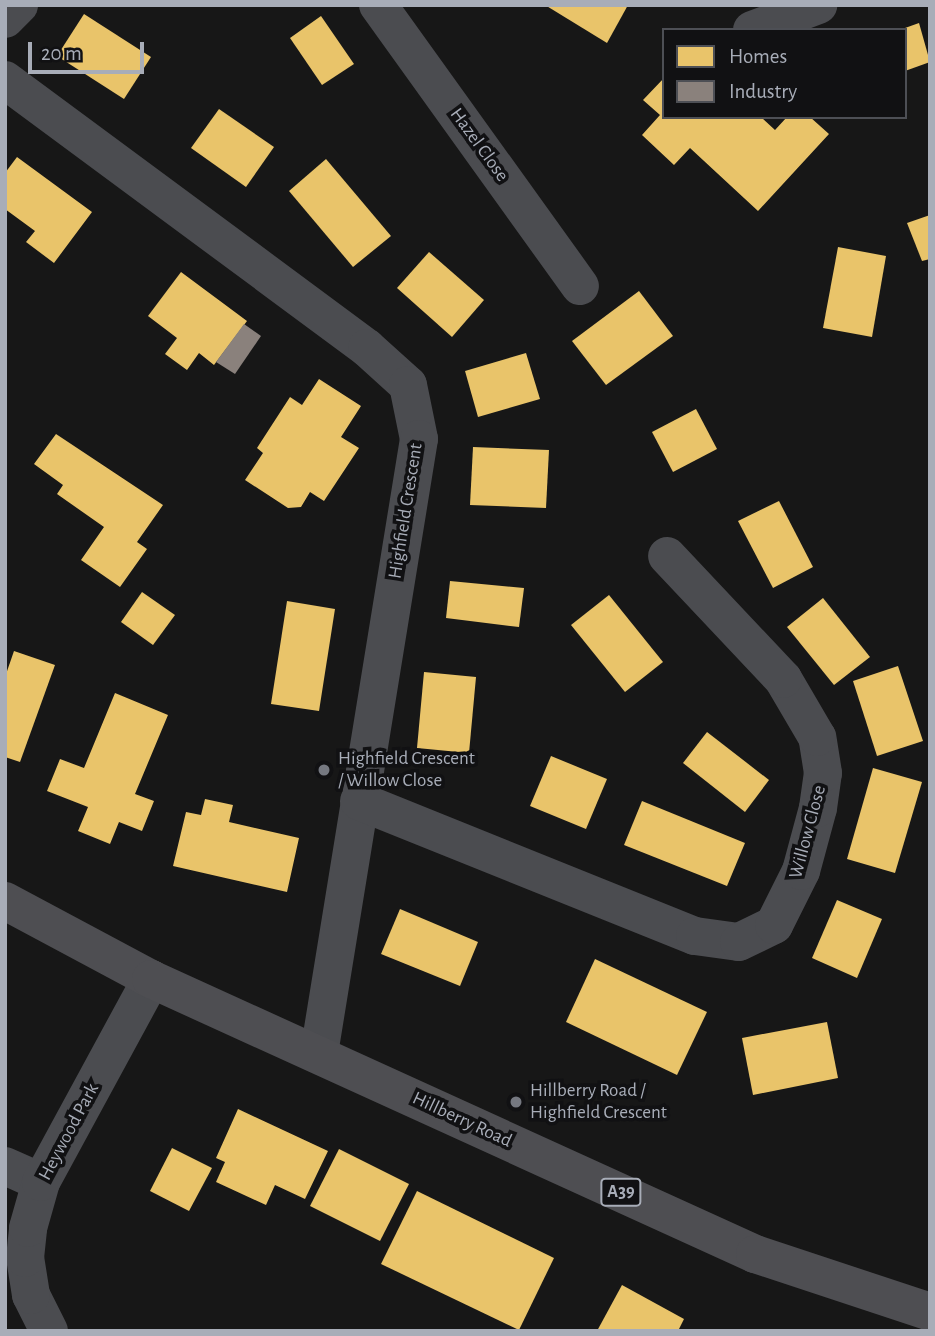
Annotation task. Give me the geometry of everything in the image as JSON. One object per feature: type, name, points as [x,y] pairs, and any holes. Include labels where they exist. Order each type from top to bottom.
[{"type":"highway","name":"Hillberry Road","points":[[5,901],[152,979],[788,1269],[930,1312]]},
{"type":"street","points":[[5,19],[19,5]]},
{"type":"street","name":"Hazel Close","points":[[378,5],[580,286]]},
{"type":"street","points":[[757,28],[818,5]]},
{"type":"street","name":"Highfield Crescent","points":[[5,80],[367,348],[408,385],[419,439],[319,1054]]},
{"type":"street","name":"Willow Close","points":[[359,801],[695,936],[739,942],[774,925],[801,871],[818,808],[824,773],[817,737],[783,680],[667,556]]},
{"type":"street","name":"Heywood Park","points":[[49,1331],[18,1299],[41,1182],[152,979]]},
{"type":"street","points":[[5,1166],[41,1182]]},
{"type":"building: Homes","points":[[545,5],[628,5],[607,43]]},
{"type":"building: Homes","points":[[84,14],[151,57],[124,99],[57,56]]},
{"type":"building: Homes","points":[[321,16],[354,64],[322,85],[290,38]]},
{"type":"building: Homes","points":[[919,23],[930,62],[907,70],[907,28]]},
{"type":"building: Homes","points":[[662,80],[662,119],[763,119],[775,130],[785,119],[812,119],[829,134],[758,211],[690,148],[674,165],[642,135],[660,115],[643,100]]},
{"type":"building: Homes","points":[[219,109],[274,147],[246,187],[191,148]]},
{"type":"building: Homes","points":[[17,157],[92,212],[54,263],[26,242],[35,231],[5,209],[5,173]]},
{"type":"building: Homes","points":[[326,159],[391,236],[353,267],[289,191]]},
{"type":"building: Homes","points":[[930,215],[930,259],[922,261],[907,223]]},
{"type":"building: Homes","points":[[838,247],[886,256],[872,337],[823,328]]},
{"type":"building: Homes","points":[[429,252],[484,300],[452,337],[397,288]]},
{"type":"building: Homes","points":[[181,272],[247,321],[214,365],[199,353],[187,370],[165,354],[177,338],[148,316]]},
{"type":"building: Homes","points":[[639,291],[673,336],[606,385],[572,341]]},
{"type":"building: Homes","points":[[526,353],[540,399],[478,417],[465,371]]},
{"type":"building: Homes","points":[[319,379],[361,406],[341,437],[359,448],[324,501],[310,492],[301,507],[288,508],[245,480],[263,453],[257,448],[290,397],[302,405]]},
{"type":"building: Homes","points":[[696,409],[717,449],[673,472],[652,432]]},
{"type":"building: Homes","points":[[56,434],[163,505],[137,542],[147,549],[120,587],[81,560],[104,527],[57,494],[63,485],[34,464]]},
{"type":"building: Homes","points":[[473,447],[549,450],[546,508],[470,505]]},
{"type":"building: Homes","points":[[779,501],[813,567],[773,588],[738,521]]},
{"type":"building: Homes","points":[[450,581],[524,588],[519,627],[446,618]]},
{"type":"building: Homes","points":[[142,592],[175,615],[153,645],[121,622]]},
{"type":"building: Homes","points":[[609,595],[663,662],[625,692],[571,625]]},
{"type":"building: Homes","points":[[823,598],[870,657],[834,685],[787,627]]},
{"type":"building: Homes","points":[[287,601],[335,609],[319,711],[271,704]]},
{"type":"building: Homes","points":[[14,651],[55,665],[20,762],[5,757],[5,677]]},
{"type":"building: Homes","points":[[898,666],[923,741],[877,756],[853,681]]},
{"type":"building: Homes","points":[[424,672],[476,677],[469,753],[417,748]]},
{"type":"building: Homes","points":[[115,693],[168,715],[135,794],[154,801],[142,831],[119,822],[110,844],[78,831],[88,807],[47,791],[60,759],[84,768]]},
{"type":"building: Homes","points":[[707,732],[769,780],[745,812],[683,763]]},
{"type":"building: Homes","points":[[551,756],[607,779],[586,829],[530,806]]},
{"type":"building: Homes","points":[[873,768],[922,782],[895,873],[847,859]]},
{"type":"building: Homes","points":[[205,799],[233,805],[229,822],[299,838],[287,892],[173,866],[186,812],[201,815]]},
{"type":"building: Homes","points":[[642,801],[745,843],[727,886],[624,845]]},
{"type":"building: Homes","points":[[837,900],[882,919],[857,978],[812,958]]},
{"type":"building: Homes","points":[[400,909],[478,942],[460,986],[381,954]]},
{"type":"building: Homes","points":[[595,959],[707,1012],[677,1075],[566,1022]]},
{"type":"building: Homes","points":[[827,1022],[838,1078],[753,1095],[742,1038]]},
{"type":"building: Homes","points":[[238,1109],[328,1151],[305,1199],[275,1185],[266,1205],[216,1182],[225,1162],[216,1158]]},
{"type":"building: Homes","points":[[172,1148],[212,1168],[189,1211],[150,1191]]},
{"type":"building: Homes","points":[[339,1149],[409,1184],[380,1241],[310,1206]]},
{"type":"building: Homes","points":[[417,1191],[554,1258],[519,1330],[381,1264]]},
{"type":"building: Homes","points":[[622,1285],[684,1319],[678,1331],[597,1331]]},
{"type":"building: Industry","points":[[244,324],[261,336],[235,374],[216,362]]},
{"type":"place","name":"Highfield Crescent / Willow Close","points":[[324,770]]},
{"type":"place","name":"Hillberry Road / Highfield Crescent","points":[[516,1102]]}]
